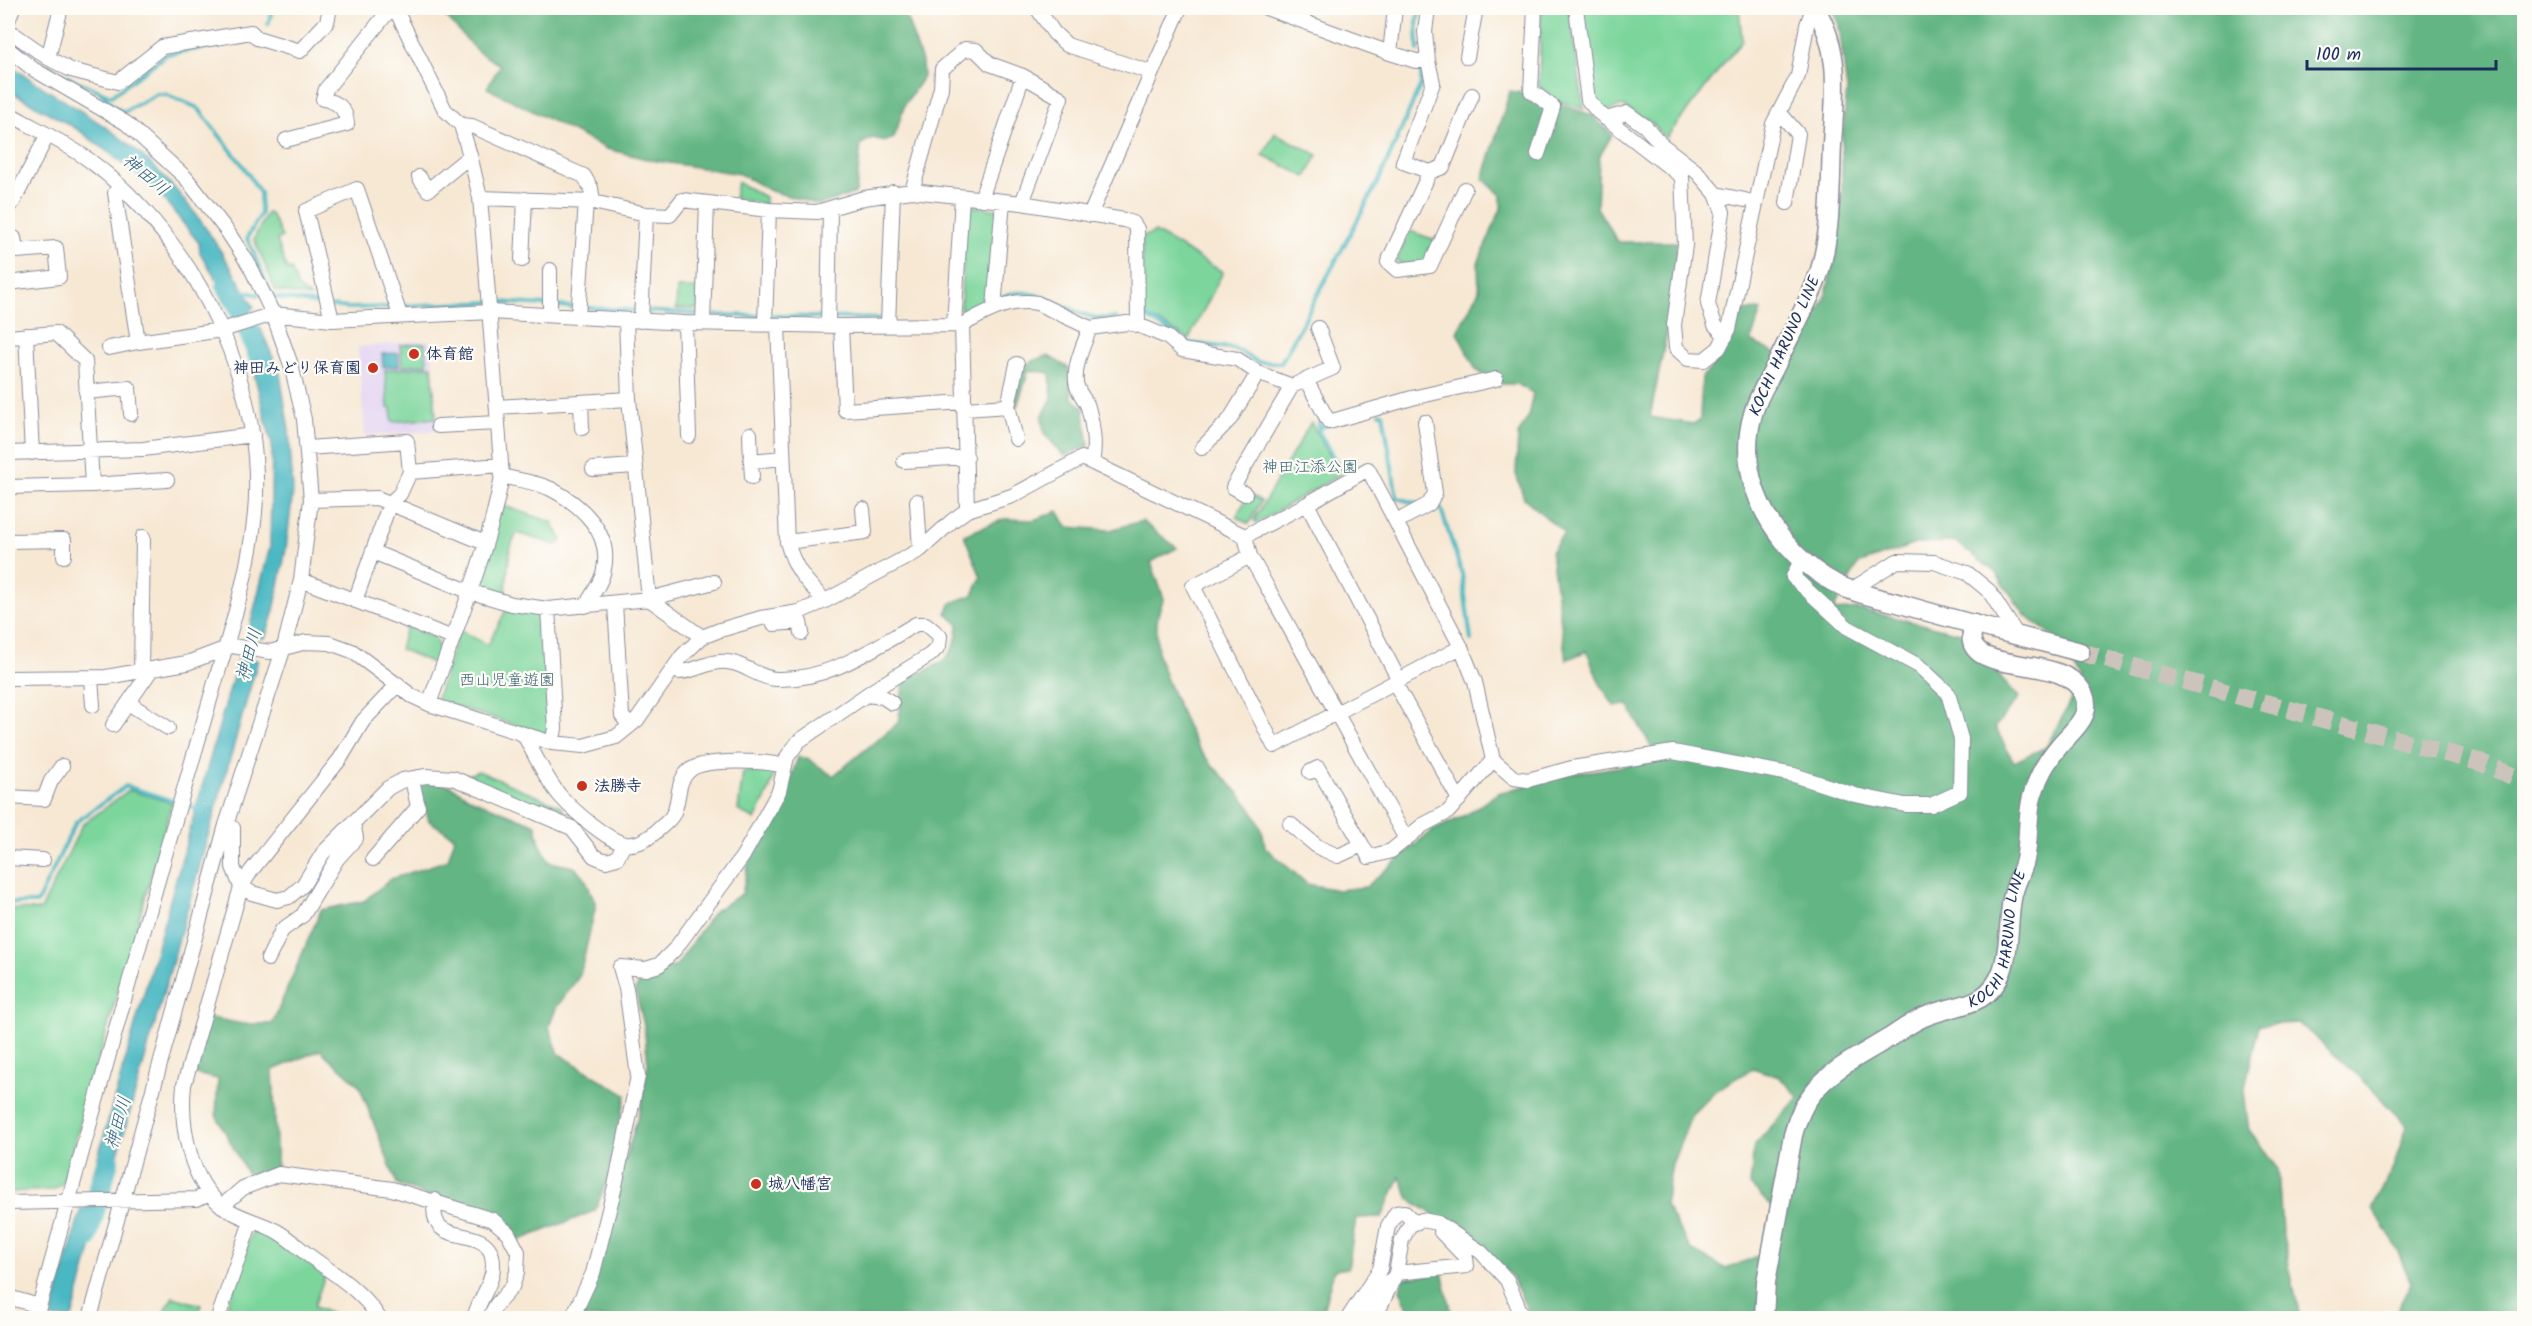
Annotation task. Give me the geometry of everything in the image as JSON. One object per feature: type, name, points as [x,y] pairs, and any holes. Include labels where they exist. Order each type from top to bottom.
[{"type":"main road","name":"KOCHI HARUNO LINE","points":[[1814,8],[1827,26],[1834,52],[1834,105],[1828,221],[1817,278],[1760,394],[1749,433],[1749,453],[1755,492],[1780,539],[1821,575],[1851,590],[2080,652]]},
{"type":"main road","name":"KOCHI HARUNO LINE","points":[[1764,1318],[1766,1282],[1793,1135],[1799,1114],[1813,1092],[1839,1070],[1922,1017],[1969,1004],[1984,997],[1995,985],[2003,968],[2012,896],[2025,860],[2032,795],[2041,771],[2060,744],[2077,729],[2084,712],[2085,696],[2074,681],[2060,672],[1984,657],[1973,647],[1971,632],[1974,624]]},
{"type":"street","points":[[8,21],[13,8]]},
{"type":"street","points":[[48,58],[61,8]]},
{"type":"street","points":[[8,30],[48,58],[71,70],[118,82],[162,47],[251,32],[257,38],[300,51],[327,22],[330,8]]},
{"type":"street","points":[[286,140],[347,124],[346,113],[335,101],[323,99],[326,89],[387,13],[395,8],[445,110],[460,125],[470,156],[480,198],[501,470],[498,500],[485,543],[429,704]]},
{"type":"street","points":[[1037,8],[1054,33],[1067,45],[1150,72]]},
{"type":"street","points":[[1089,215],[1180,8]]},
{"type":"street","points":[[1272,8],[1416,61],[1428,61]]},
{"type":"street","points":[[1390,52],[1395,8]]},
{"type":"street","points":[[1428,8],[1425,32],[1433,83],[1403,162],[1430,172],[1443,167],[1472,94]]},
{"type":"street","points":[[1467,57],[1476,8]]},
{"type":"street","points":[[1535,8],[1531,91],[1552,107],[1538,154]]},
{"type":"street","points":[[1576,8],[1588,100],[1606,119],[1682,177],[1685,245],[1674,325],[1676,348],[1688,359],[1704,360],[1719,348],[1726,336],[1773,124],[1798,76],[1807,24],[1814,8]]},
{"type":"street","points":[[8,49],[33,69],[126,123],[186,178],[238,249],[271,314],[291,364],[304,418],[311,500],[301,580],[277,649],[226,825],[119,1201],[90,1318]]},
{"type":"street","points":[[912,192],[941,88],[942,69],[965,49],[976,50],[990,64],[1023,76],[1061,98],[1022,203]]},
{"type":"street","points":[[981,199],[1023,76]]},
{"type":"street","points":[[1606,119],[1627,112],[1645,126],[1661,144],[1697,172],[1716,194],[1723,212],[1708,304],[1715,325],[1726,336]]},
{"type":"street","points":[[1779,112],[1798,134],[1787,202]]},
{"type":"street","points":[[8,113],[88,160],[152,218],[180,256],[225,329],[245,395],[253,435],[254,525],[245,578],[229,647],[37,1312],[8,1297]]},
{"type":"street","points":[[460,125],[472,126],[584,176],[591,188],[578,317]]},
{"type":"street","points":[[8,206],[13,202],[47,136]]},
{"type":"street","points":[[419,177],[431,195],[470,156]]},
{"type":"street","points":[[1430,172],[1388,262],[1397,270],[1430,267],[1465,189]]},
{"type":"street","points":[[118,187],[115,193],[138,342]]},
{"type":"street","points":[[330,309],[306,211],[357,189],[398,308]]},
{"type":"street","points":[[480,198],[589,202],[646,214],[670,215],[682,200],[769,210],[817,212],[864,198],[893,192],[912,192],[1022,203],[1124,220],[1133,223],[1137,229],[1138,325]]},
{"type":"street","points":[[888,325],[893,192]]},
{"type":"street","points":[[1716,194],[1745,200]]},
{"type":"street","points":[[962,197],[957,321],[967,457],[967,510]]},
{"type":"street","points":[[522,260],[525,199]]},
{"type":"street","points":[[995,301],[1003,201]]},
{"type":"street","points":[[703,323],[707,203]]},
{"type":"street","points":[[769,210],[772,324],[787,542],[793,562],[801,576],[825,601]]},
{"type":"street","points":[[830,210],[835,326],[845,411],[964,405],[1008,406]]},
{"type":"street","points":[[646,214],[628,399],[649,599],[702,638]]},
{"type":"street","points":[[8,283],[59,277],[56,248],[16,252],[14,238]]},
{"type":"street","points":[[550,270],[550,315]]},
{"type":"street","points":[[109,348],[225,329],[271,314],[330,309],[489,306],[550,315],[634,321],[835,326],[957,321],[995,301],[1037,303],[1090,328],[1127,323],[1138,325],[1167,337],[1182,350],[1237,358],[1258,373],[1292,386]]},
{"type":"street","points":[[685,323],[689,436]]},
{"type":"street","points":[[1090,328],[1076,377],[1078,392],[1087,405],[1095,450],[1092,462]]},
{"type":"street","points":[[1245,494],[1233,487],[1292,386],[1333,368],[1318,328]]},
{"type":"street","points":[[8,337],[56,333],[85,361],[92,485]]},
{"type":"street","points":[[26,335],[32,453]]},
{"type":"street","points":[[1017,364],[1008,406],[1017,439]]},
{"type":"street","points":[[1202,448],[1230,419],[1258,373]]},
{"type":"street","points":[[1306,380],[1329,422],[1412,398],[1496,379]]},
{"type":"street","points":[[86,392],[129,388],[131,414]]},
{"type":"street","points":[[497,407],[628,399]]},
{"type":"street","points":[[581,402],[582,428]]},
{"type":"street","points":[[1396,522],[1429,504],[1435,493],[1425,422]]},
{"type":"street","points":[[438,426],[498,423]]},
{"type":"street","points":[[750,434],[752,477]]},
{"type":"street","points":[[8,453],[143,449],[253,435]]},
{"type":"street","points":[[307,448],[407,441],[410,472],[400,494],[390,503],[355,602]]},
{"type":"street","points":[[904,461],[967,457]]},
{"type":"street","points":[[751,461],[783,458]]},
{"type":"street","points":[[8,678],[91,678],[187,663],[229,647],[277,649],[306,642],[330,643],[352,651],[412,696],[429,704],[524,735],[552,742],[584,746],[616,737],[637,720],[682,656],[702,638],[720,630],[768,617],[799,612],[825,601],[920,550],[967,510],[1012,496],[1082,458],[1245,536]]},
{"type":"street","points":[[593,469],[634,466]]},
{"type":"street","points":[[1245,536],[1368,469],[1461,647],[1475,682],[1493,760],[1514,778],[1528,780],[1572,768],[1672,752],[1794,775],[1855,795],[1905,805],[1931,805],[1960,792],[1961,739],[1948,693],[1919,666],[1847,627],[1792,577],[1802,558]]},
{"type":"street","points":[[410,472],[501,470],[550,489],[586,512],[597,526],[605,566],[585,606]]},
{"type":"street","points":[[8,487],[167,480]]},
{"type":"street","points":[[311,500],[377,498],[485,543]]},
{"type":"street","points":[[917,501],[920,550]]},
{"type":"street","points":[[1307,504],[1459,800]]},
{"type":"street","points":[[787,542],[865,532],[863,509]]},
{"type":"street","points":[[1245,536],[1250,556],[1406,839]]},
{"type":"street","points":[[113,725],[146,671],[143,537]]},
{"type":"street","points":[[8,542],[64,540],[64,556]]},
{"type":"street","points":[[373,552],[468,591],[512,604],[548,609],[649,599],[714,582]]},
{"type":"street","points":[[1250,556],[1193,586],[1274,746],[1461,647]]},
{"type":"street","points":[[1851,590],[1897,561],[1934,562],[1966,573],[1989,591],[2017,635]]},
{"type":"street","points":[[301,580],[453,638]]},
{"type":"street","points":[[615,604],[622,716],[630,726]]},
{"type":"street","points":[[548,609],[555,729],[552,742]]},
{"type":"street","points":[[768,617],[771,625],[800,622],[802,633]]},
{"type":"street","points":[[568,1318],[573,1316],[593,1273],[615,1186],[638,1076],[626,988],[620,968],[633,970],[659,965],[675,949],[743,856],[779,790],[787,757],[799,741],[866,694],[936,651],[940,636],[926,624],[916,624],[828,672],[803,678],[774,679],[734,663],[720,661],[687,672],[679,672],[674,668]]},
{"type":"street","points":[[91,678],[93,705]]},
{"type":"street","points":[[379,1318],[357,1292],[333,1271],[277,1231],[222,1206],[209,1193],[200,1179],[186,1137],[182,1110],[184,1085],[241,886],[340,759],[363,721],[398,684]]},
{"type":"street","points":[[866,694],[884,697],[892,703]]},
{"type":"street","points":[[128,703],[168,728]]},
{"type":"street","points":[[524,735],[561,797],[612,840],[624,844],[637,845],[649,838],[672,816],[680,785],[689,770],[702,764],[714,763],[774,763],[785,766]]},
{"type":"street","points":[[1310,772],[1318,768],[1369,857],[1391,851],[1423,825],[1448,812],[1493,760]]},
{"type":"street","points":[[8,797],[44,799],[51,781],[62,766]]},
{"type":"street","points":[[226,825],[233,828],[233,867],[241,886],[252,893],[277,900],[289,897],[303,885],[323,853],[388,788],[412,778],[453,777],[492,796],[572,828],[594,856],[606,861],[617,858],[624,844]]},
{"type":"street","points":[[373,859],[418,807],[412,778]]},
{"type":"street","points":[[268,959],[282,930],[303,915],[337,859],[356,838],[353,822]]},
{"type":"street","points":[[1290,824],[1318,847],[1338,856],[1362,845]]},
{"type":"street","points":[[8,858],[43,860]]},
{"type":"street","points":[[222,1206],[243,1188],[279,1174],[392,1189],[435,1200],[493,1220],[508,1233],[518,1252],[518,1272],[512,1287],[496,1312],[489,1318]]},
{"type":"street","points":[[8,1203],[197,1199],[209,1193]]},
{"type":"street","points":[[435,1200],[433,1215],[439,1228],[450,1233],[466,1234],[479,1240],[489,1251],[494,1266],[474,1318]]},
{"type":"street","points":[[1348,1318],[1380,1269],[1388,1226],[1395,1213],[1404,1212],[1422,1222],[1467,1258],[1467,1266],[1395,1276],[1382,1285],[1359,1318]]},
{"type":"street","points":[[218,1318],[251,1221]]},
{"type":"street","points":[[1375,1318],[1395,1276],[1402,1240],[1410,1225],[1422,1222],[1438,1223],[1481,1252],[1507,1280],[1523,1318]]},
{"type":"shaded area","points":[[431,340],[438,431],[365,436],[358,347]]},
{"type":"green space","points":[[438,8],[903,8],[922,62],[923,77],[905,104],[894,138],[886,141],[872,138],[861,144],[856,193],[819,205],[771,191],[740,174],[651,160],[607,149],[487,88],[500,65],[478,52]]},
{"type":"green space","points":[[1541,8],[1569,8],[1584,109],[1555,100],[1539,87]]},
{"type":"green space","points":[[1582,8],[1736,8],[1739,9],[1742,40],[1666,138],[1652,123],[1623,106],[1607,111],[1594,97]]},
{"type":"green space","points":[[1831,8],[2524,8],[2524,1318],[2388,1318],[2397,1310],[2411,1283],[2393,1240],[2372,1209],[2392,1171],[2407,1126],[2363,1080],[2299,1023],[2259,1025],[2244,1091],[2249,1131],[2278,1168],[2282,1232],[2300,1318],[1531,1318],[1512,1277],[1485,1248],[1409,1199],[1400,1177],[1382,1217],[1356,1218],[1348,1268],[1334,1270],[1321,1318],[578,1318],[641,1106],[648,1064],[644,1025],[635,990],[640,982],[658,971],[676,966],[714,911],[742,894],[749,861],[777,818],[798,757],[807,758],[833,776],[898,723],[904,681],[934,666],[949,655],[957,637],[958,624],[946,613],[951,603],[973,595],[981,577],[964,535],[1004,519],[1034,520],[1058,511],[1067,527],[1110,530],[1142,521],[1177,548],[1151,562],[1164,599],[1159,611],[1157,632],[1158,653],[1164,671],[1197,746],[1248,805],[1262,832],[1265,847],[1307,884],[1338,890],[1366,887],[1430,832],[1466,815],[1498,793],[1570,774],[1659,761],[1628,705],[1614,706],[1599,682],[1587,651],[1566,660],[1551,552],[1564,533],[1524,498],[1516,474],[1518,435],[1528,417],[1533,393],[1517,384],[1498,384],[1476,370],[1457,332],[1479,291],[1478,263],[1501,209],[1501,195],[1483,179],[1510,91],[1592,115],[1612,135],[1599,157],[1597,208],[1618,242],[1677,242],[1668,327],[1650,417],[1693,424],[1700,420],[1702,377],[1712,367],[1741,311],[1761,310],[1751,341],[1790,361],[1825,298],[1836,253],[1842,195],[1842,139],[1847,90],[1839,25]],"holes":[[[1956,542],[1995,572],[2025,615],[2060,642],[2081,682],[2046,747],[2014,762],[1995,727],[2019,697],[1960,633],[1858,609],[1833,611],[1858,564],[1918,543]],[[1753,1068],[1779,1077],[1799,1097],[1754,1145],[1750,1185],[1782,1217],[1763,1254],[1726,1269],[1691,1250],[1665,1205],[1672,1164],[1692,1114],[1716,1090]]]},
{"type":"green space","points":[[1275,133],[1318,155],[1306,177],[1263,155]]},
{"type":"green space","points":[[737,182],[765,197],[765,204],[734,199]]},
{"type":"green space","points":[[966,205],[998,210],[991,300],[960,318]]},
{"type":"green space","points":[[267,213],[271,214],[282,237],[277,240],[287,270],[291,269],[298,287],[311,297],[276,291],[254,239]]},
{"type":"green space","points":[[1410,231],[1435,240],[1425,263],[1405,265],[1396,261]]},
{"type":"green space","points":[[1155,232],[1223,272],[1189,339],[1143,314],[1142,237]]},
{"type":"green space","points":[[677,288],[701,288],[697,309],[676,309]]},
{"type":"green space","name":"体育館","points":[[425,343],[427,364],[402,366],[400,345]]},
{"type":"green space","points":[[1048,356],[1069,368],[1072,398],[1083,407],[1089,446],[1064,456],[1044,433],[1042,417],[1052,398],[1050,373],[1029,370],[1016,409],[1016,390],[1021,374],[1031,363]]},
{"type":"green space","points":[[432,366],[436,418],[392,422],[391,408],[388,408],[385,370]]},
{"type":"green space","name":"神田江添公園","points":[[1311,422],[1339,475],[1257,523],[1254,520]]},
{"type":"green space","points":[[1249,494],[1261,501],[1249,524],[1236,517]]},
{"type":"green space","points":[[501,505],[552,522],[562,541],[556,545],[517,533],[510,548],[505,596],[475,587]]},
{"type":"green space","name":"西山児童遊園","points":[[507,608],[544,614],[549,735],[436,701],[459,630],[488,645]]},
{"type":"green space","points":[[406,627],[434,637],[440,650],[435,664],[400,649]]},
{"type":"green space","points":[[767,769],[774,774],[769,791],[755,820],[738,810],[743,772]]},
{"type":"green space","points":[[478,771],[561,806],[568,816],[563,818],[461,778]]},
{"type":"green space","points":[[417,781],[449,785],[474,800],[536,825],[540,844],[550,862],[574,867],[584,876],[596,904],[580,975],[556,1008],[549,1027],[559,1054],[626,1095],[607,1181],[595,1211],[520,1240],[512,1230],[397,1184],[359,1085],[320,1050],[273,1070],[277,1168],[250,1179],[216,1115],[218,1079],[191,1073],[207,1017],[243,1024],[272,1024],[321,910],[364,901],[391,879],[448,860],[455,837],[429,821]]},
{"type":"green space","points":[[129,790],[172,803],[63,1183],[53,1190],[8,1192],[8,909],[41,910],[82,825]]},
{"type":"green space","points":[[254,1226],[283,1240],[325,1275],[314,1307],[347,1318],[223,1318]]},
{"type":"green space","points":[[1442,1272],[1453,1318],[1412,1318],[1400,1289],[1403,1279]]},
{"type":"green space","points":[[173,1297],[201,1305],[196,1318],[160,1318]]},
{"type":"water","points":[[8,63],[118,136],[160,173],[179,193],[211,236],[254,307],[234,314],[221,286],[200,253],[199,243],[158,192],[77,129],[8,90]]},
{"type":"water","points":[[260,327],[280,374],[289,430],[293,491],[286,549],[274,611],[265,638],[247,638],[270,546],[272,445],[244,333]]},
{"type":"water","points":[[398,353],[399,366],[383,367],[382,354]]},
{"type":"water","points":[[238,659],[258,660],[108,1189],[89,1189]]},
{"type":"water","points":[[81,1209],[102,1209],[72,1318],[51,1318]]},
{"type":"waterway","points":[[268,24],[273,8]]},
{"type":"waterway","points":[[1418,51],[1417,23],[1420,8]]},
{"type":"waterway","points":[[48,65],[59,73],[111,96],[167,54],[246,41]]},
{"type":"waterway","points":[[1142,318],[1148,318],[1188,343],[1230,348],[1240,351],[1257,362],[1281,363],[1380,178],[1421,84],[1421,74]]},
{"type":"waterway","points":[[100,92],[114,107],[124,112],[157,94],[165,94],[198,108],[244,167],[260,193],[261,214],[247,238],[272,296]]},
{"type":"waterway","name":"神田川","points":[[227,285],[239,306],[260,359]]},
{"type":"waterway","points":[[241,291],[260,295]]},
{"type":"waterway","points":[[998,299],[1011,294],[1036,295],[1085,315],[1116,318]]},
{"type":"waterway","points":[[267,296],[325,305]]},
{"type":"waterway","points":[[401,306],[497,302],[546,305]]},
{"type":"waterway","points":[[332,306],[394,307]]},
{"type":"waterway","points":[[554,306],[699,314]]},
{"type":"waterway","points":[[707,315],[762,316]]},
{"type":"waterway","points":[[770,316],[885,319]]},
{"type":"waterway","points":[[1380,413],[1383,413],[1397,498],[1419,504]]},
{"type":"waterway","points":[[1320,418],[1318,430],[1341,471]]},
{"type":"waterway","points":[[1319,428],[1329,425]]},
{"type":"waterway","points":[[1432,507],[1441,509],[1462,574],[1471,640]]},
{"type":"waterway","points":[[8,903],[37,903],[76,822],[126,786],[176,802]]},
{"type":"waterway","points":[[183,804],[199,809]]},
{"type":"waterway","name":"神田川","points":[[86,1239],[108,1161]]},
{"type":"tunnel","points":[[2080,652],[2479,762],[2524,781]]},
{"type":"place","name":"体育館","points":[[414,354]]},
{"type":"place","name":"神田みどり保育園","points":[[373,368]]},
{"type":"place","name":"法勝寺","points":[[582,786]]},
{"type":"place","name":"城八幡宮","points":[[756,1184]]}]
